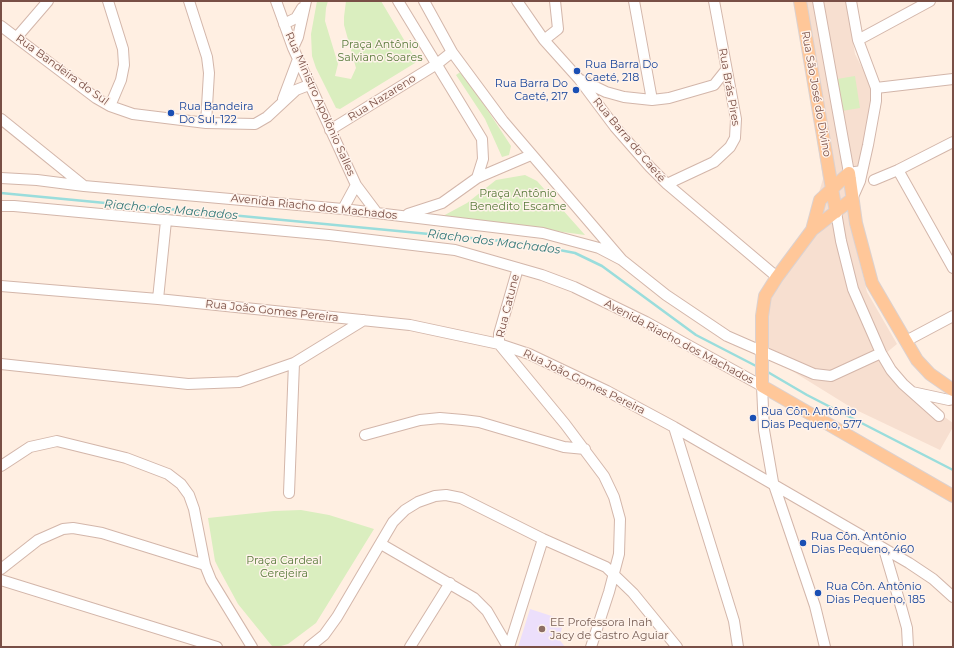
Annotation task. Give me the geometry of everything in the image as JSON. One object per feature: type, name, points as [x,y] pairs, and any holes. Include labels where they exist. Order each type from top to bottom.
[{"type":"main road","name":"Rua São José do Divino","points":[[800,1],[836,212]]},
{"type":"main road","name":"Rua São José do Divino","points":[[849,173],[861,248],[872,283],[917,360],[930,374],[953,390]]},
{"type":"main road","points":[[812,230],[818,203],[832,187],[849,173]]},
{"type":"main road","points":[[762,386],[761,353],[763,302],[777,277],[812,230],[852,198]]},
{"type":"main road","name":"Avenida Riacho dos Machados","points":[[762,386],[953,496]]},
{"type":"street","points":[[17,37],[48,1]]},
{"type":"street","points":[[108,1],[123,49],[124,65],[122,80],[110,106]]},
{"type":"street","points":[[189,1],[207,57],[209,73],[206,123]]},
{"type":"street","name":"Rua Ministro Apolônio Salles","points":[[276,1],[293,48],[309,85],[356,185],[377,213]]},
{"type":"street","points":[[284,24],[296,18],[306,1]]},
{"type":"street","points":[[293,48],[298,37],[306,1]]},
{"type":"street","points":[[398,1],[482,138],[483,159],[477,178]]},
{"type":"street","points":[[424,1],[452,52],[502,121],[622,260],[666,294],[727,336],[761,353],[814,374],[831,376],[881,353]]},
{"type":"street","name":"Rua Barra do Caeté","points":[[517,1],[544,40],[579,79],[620,133],[667,184],[777,277]]},
{"type":"street","points":[[544,40],[558,30],[556,1]]},
{"type":"street","points":[[634,1],[652,100]]},
{"type":"street","name":"Rua Brás Pires","points":[[667,184],[714,162],[730,147],[735,138],[737,127],[714,1]]},
{"type":"street","name":"Rua São José do Divino","points":[[818,1],[849,173]]},
{"type":"street","points":[[851,1],[858,40],[876,88],[874,108],[860,181],[852,198]]},
{"type":"street","points":[[858,40],[930,1]]},
{"type":"street","name":"Rua Bandeira do Sul","points":[[1,26],[96,98],[110,106],[133,114],[206,123],[255,124],[267,117],[296,90],[309,85]]},
{"type":"street","name":"Rua Nazareno","points":[[330,130],[437,64],[452,52]]},
{"type":"street","name":"Rua Bandeira do Sul","points":[[283,101],[298,59]]},
{"type":"street","points":[[579,79],[606,92],[624,97],[652,100],[669,98],[714,85],[726,70]]},
{"type":"street","points":[[876,88],[953,79]]},
{"type":"street","points":[[714,85],[724,91],[732,103]]},
{"type":"street","points":[[594,100],[606,92]]},
{"type":"street","points":[[1,119],[84,186]]},
{"type":"street","points":[[874,180],[898,170],[953,142]]},
{"type":"street","points":[[401,216],[442,203],[477,178],[531,155]]},
{"type":"street","points":[[898,170],[953,268]]},
{"type":"street","points":[[849,173],[862,171]]},
{"type":"street","name":"Avenida Riacho dos Machados","points":[[1,178],[37,180],[84,186],[343,209],[543,233],[599,248],[622,260]]},
{"type":"street","name":"Rua Ministro Apolônio Salles","points":[[343,209],[356,185]]},
{"type":"street","name":"Avenida Riacho dos Machados","points":[[1,206],[329,235],[456,250],[518,268],[574,287],[646,322],[762,386]]},
{"type":"street","points":[[836,212],[844,255],[853,289],[881,353],[891,370],[938,416]]},
{"type":"street","points":[[158,299],[166,221]]},
{"type":"street","name":"Rua Catune","points":[[499,344],[498,340],[501,323],[518,268]]},
{"type":"street","name":"Rua João Gomes Pereira","points":[[1,286],[158,299],[410,325],[499,344],[536,358],[607,391],[773,482],[909,563],[933,579],[953,597]]},
{"type":"street","points":[[906,342],[953,316]]},
{"type":"street","points":[[1,364],[188,384],[240,382],[294,363],[364,320]]},
{"type":"street","points":[[499,344],[585,449],[604,476],[614,497],[620,519],[618,554],[614,574],[591,647]]},
{"type":"street","points":[[289,493],[294,363]]},
{"type":"street","points":[[762,386],[764,430],[773,482],[815,606],[825,647]]},
{"type":"street","points":[[912,392],[949,400],[953,399]]},
{"type":"street","points":[[365,435],[420,420],[440,418],[479,422],[564,447],[585,449]]},
{"type":"street","points":[[674,427],[734,621],[738,647]]},
{"type":"street","points":[[1,466],[30,447],[57,441],[126,458],[168,474],[182,484],[189,495],[194,509],[205,565],[225,605],[252,647]]},
{"type":"street","points":[[310,647],[324,635],[337,617],[393,522],[405,510],[418,502],[435,496],[446,495],[461,498],[544,539],[596,562],[614,574],[649,610],[676,646]]},
{"type":"street","points":[[1,569],[38,540],[63,529],[73,528],[102,533],[205,565]]},
{"type":"street","points":[[509,647],[544,539]]},
{"type":"street","points":[[380,544],[450,582],[474,598],[487,611],[509,647]]},
{"type":"street","points":[[884,549],[904,616],[908,647]]},
{"type":"street","points":[[1,580],[217,647]]},
{"type":"street","points":[[410,647],[450,582]]},
{"type":"shaded area","points":[[796,1],[846,1],[855,54],[870,83],[875,125],[851,227],[867,292],[897,344],[880,358],[902,387],[953,423],[953,427],[940,450],[852,408],[768,356],[762,305],[804,242],[823,179]]},
{"type":"shaded area","name":"EE Professora Inah Jacy de Castro Aguiar","points":[[530,609],[564,620],[559,639],[565,647],[518,647]]},
{"type":"green space","name":"Praça Antônio Salviano Soares","points":[[317,1],[328,1],[325,21],[338,64],[335,76],[351,79],[356,68],[344,25],[346,1],[381,1],[416,60],[415,63],[340,109],[336,108],[316,68],[312,56],[311,34]]},
{"type":"green space","points":[[462,71],[511,146],[509,155],[502,157],[485,119],[456,75]]},
{"type":"green space","points":[[855,76],[860,108],[842,111],[837,79]]},
{"type":"green space","name":"Praça Antônio Benedito Escame","points":[[525,175],[537,181],[585,235],[443,216],[467,203],[496,180]]},
{"type":"green space","name":"Praça Cardeal Cerejeira","points":[[301,510],[329,515],[374,529],[316,623],[288,644],[272,646],[238,604],[215,561],[208,518],[274,511]]},
{"type":"waterway","name":"Riacho dos Machados","points":[[1,193],[523,243],[575,253],[602,266],[696,335],[758,367]]},
{"type":"waterway","name":"Riacho dos Machados","points":[[766,371],[807,395],[953,470]]},
{"type":"place","name":"Rua Barra Do Caeté, 218","points":[[577,71]]},
{"type":"place","name":"Rua Barra Do Caeté, 217","points":[[576,90]]},
{"type":"place","name":"Rua Bandeira Do Sul, 122","points":[[171,113]]},
{"type":"place","name":"Rua Côn. Antônio Dias Pequeno, 577","points":[[753,418]]},
{"type":"place","name":"Rua Côn. Antônio Dias Pequeno, 460","points":[[803,543]]},
{"type":"place","name":"Rua Côn. Antônio Dias Pequeno, 185","points":[[818,593]]},
{"type":"place","name":"EE Professora Inah Jacy de Castro Aguiar","points":[[542,629]]}]
